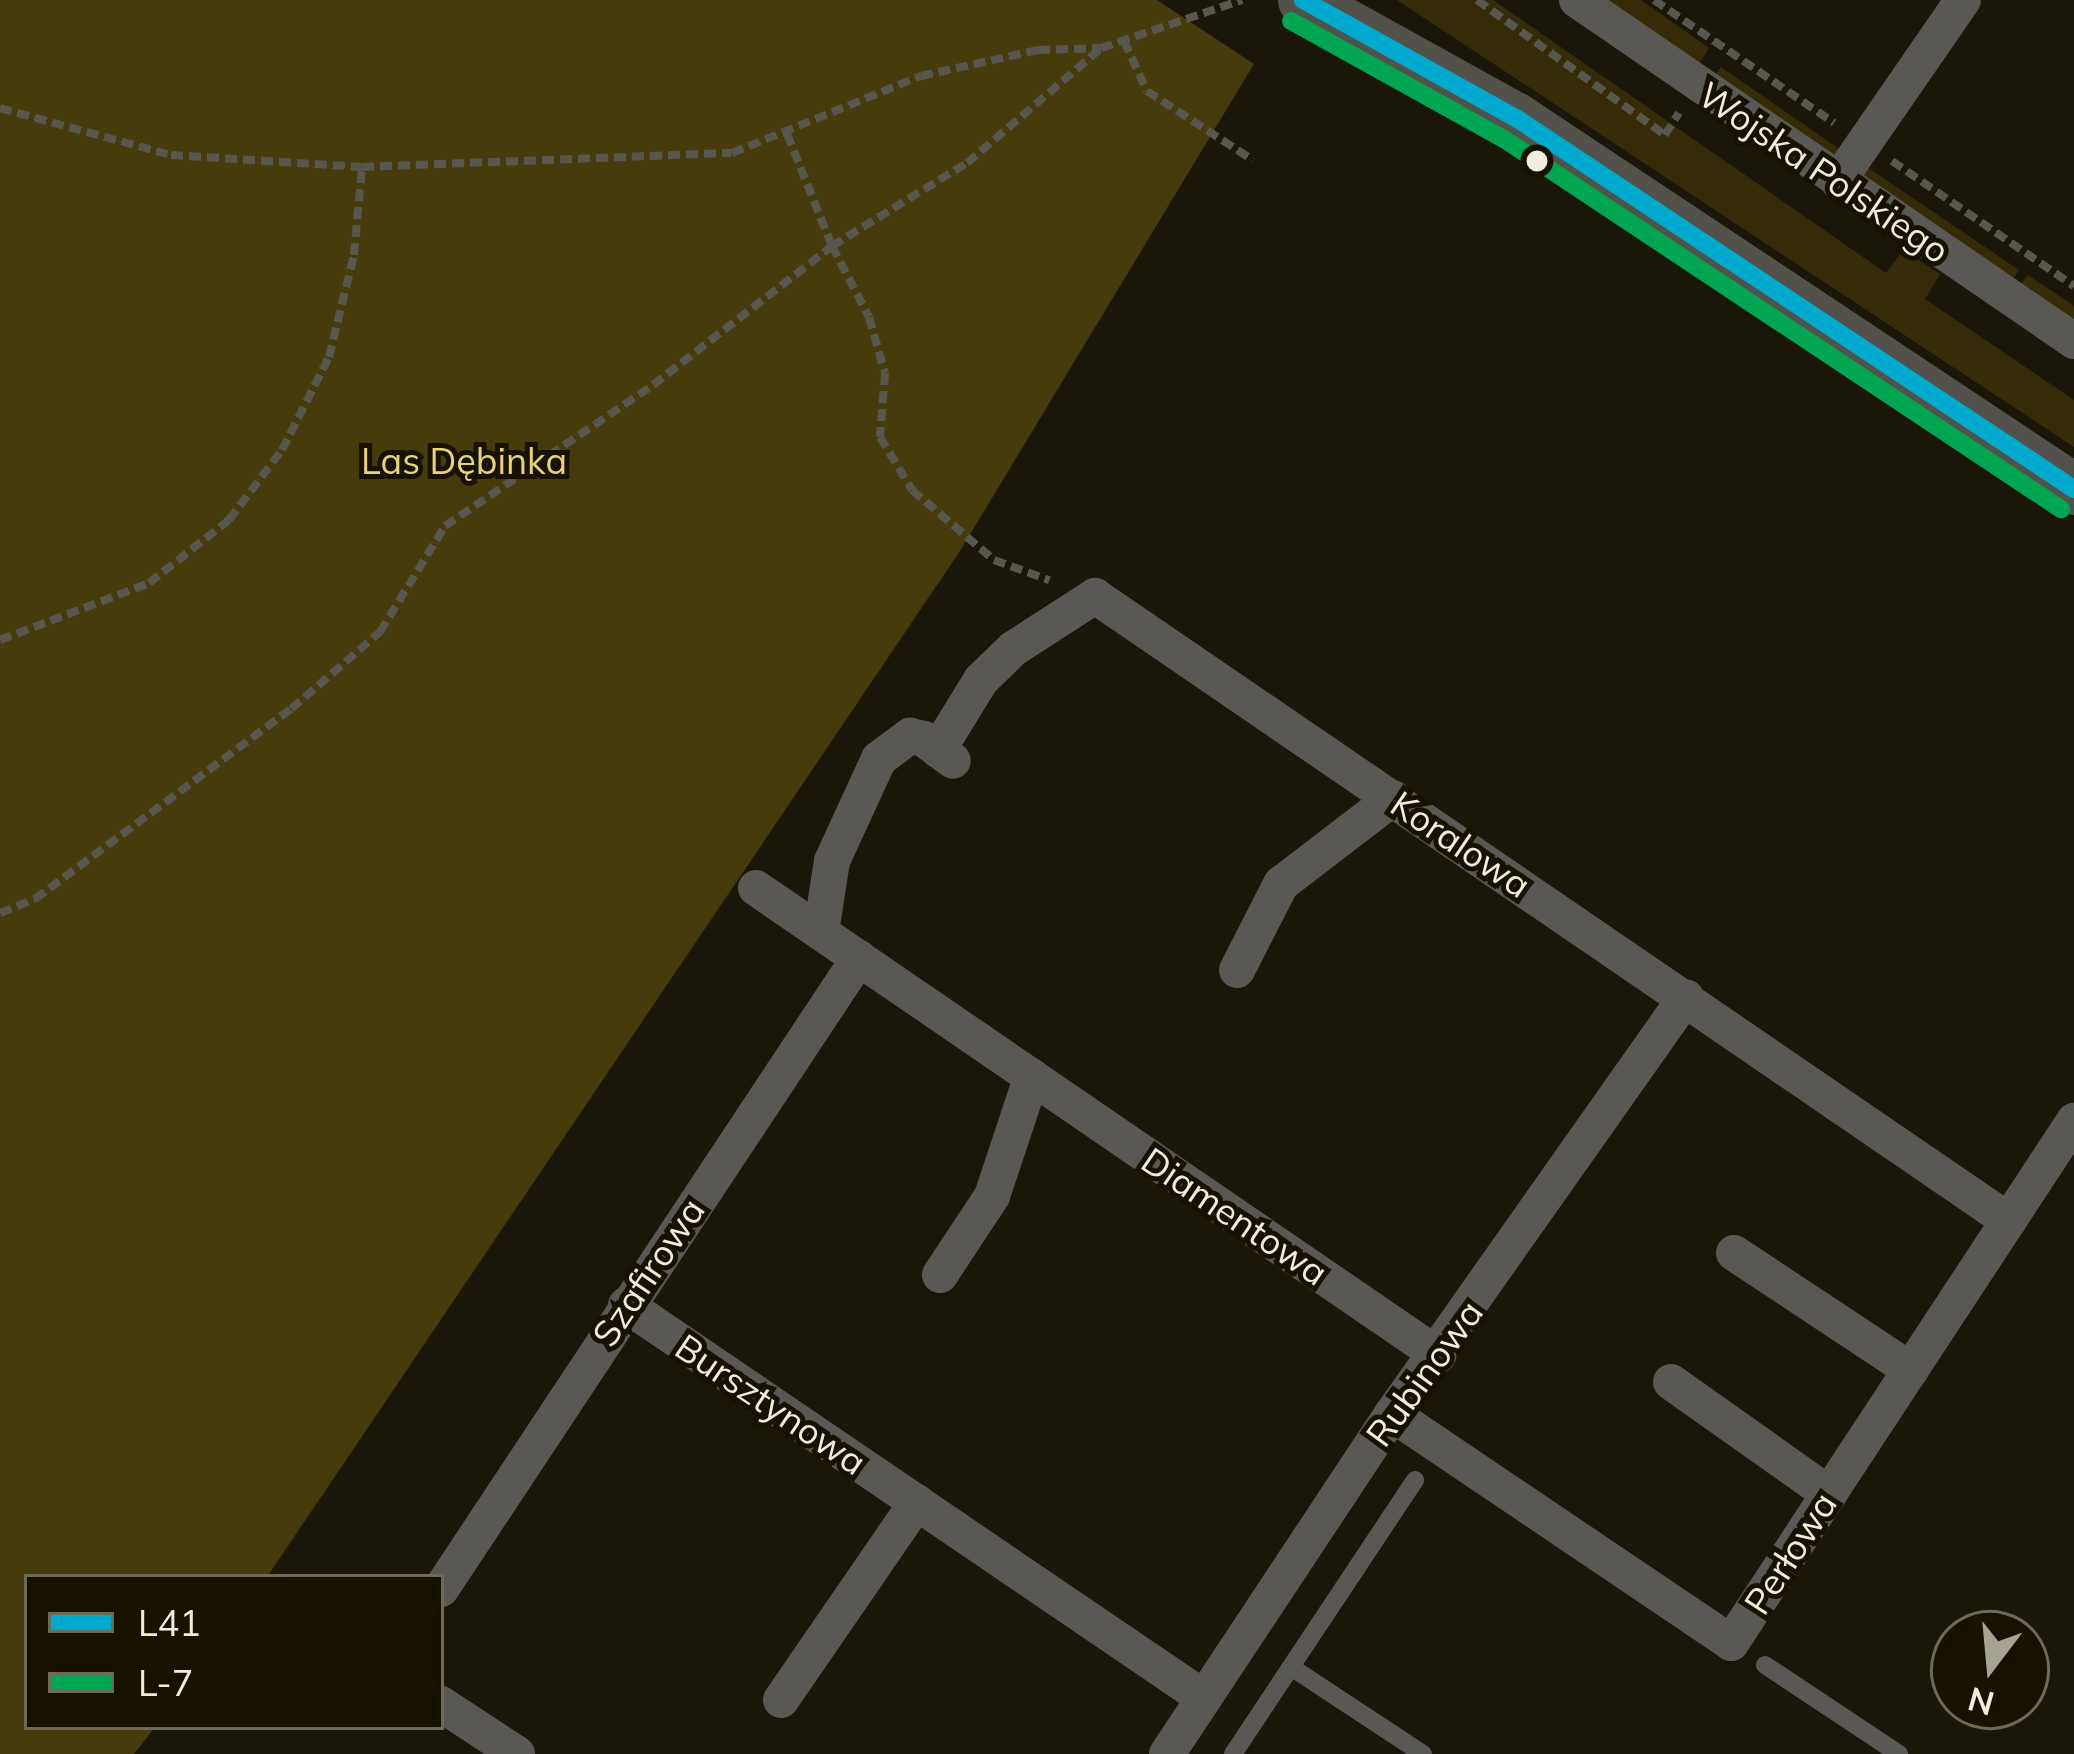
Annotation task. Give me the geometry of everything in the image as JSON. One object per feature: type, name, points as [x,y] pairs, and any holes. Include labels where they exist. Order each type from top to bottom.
[{"type":"main road","points":[[1303,0],[1516,118],[2074,489]]},
{"type":"main road","points":[[1372,0],[1516,118]]},
{"type":"street","name":"Wojska Polskiego","points":[[1577,0],[2074,341]]},
{"type":"street","points":[[1838,181],[1963,0]]},
{"type":"street","points":[[820,932],[832,861],[879,759],[910,736],[946,756],[981,680],[1031,636],[1095,596]]},
{"type":"street","name":"Koralowa","points":[[1095,596],[2009,1221]]},
{"type":"street","points":[[1237,970],[1281,884],[1393,798]]},
{"type":"street","name":"Diamentowa","points":[[756,888],[1438,1355]]},
{"type":"street","name":"Szafirowa","points":[[444,1584],[859,958]]},
{"type":"street","name":"Rubinowa","points":[[1167,1754],[1392,1414],[1686,997]]},
{"type":"street","points":[[940,1276],[992,1196],[1032,1076]]},
{"type":"street","name":"Perłowa","points":[[1392,1414],[1731,1643],[2074,1121]]},
{"type":"street","points":[[1734,1253],[1911,1370]]},
{"type":"street","name":"Bursztynowa","points":[[626,1305],[1204,1698]]},
{"type":"street","points":[[1671,1382],[1829,1494]]},
{"type":"street","points":[[782,1700],[917,1502]]},
{"type":"street","points":[[444,1706],[517,1754]]},
{"type":"lane","points":[[1233,1754],[1415,1480]]},
{"type":"lane","points":[[1766,1665],[1899,1754]]},
{"type":"lane","points":[[1291,1666],[1423,1754]]},
{"type":"path","points":[[0,108],[171,155],[362,167],[732,153],[921,76],[1038,50],[1101,48],[1242,0]]},
{"type":"path","points":[[1654,0],[1837,124]]},
{"type":"path","points":[[1124,41],[1147,91],[1253,160]]},
{"type":"path","points":[[0,913],[35,899],[291,709],[362,648],[380,632],[445,526],[653,385],[832,246],[967,163],[1101,48]]},
{"type":"path","points":[[787,134],[832,246],[869,316],[885,373],[880,437],[912,490],[994,560],[1095,596]]},
{"type":"path","points":[[1875,149],[2074,286]]},
{"type":"path","points":[[0,640],[148,583],[229,520],[282,450],[329,357],[354,255],[362,167]]},
{"type":"shaded area","points":[[1397,0],[1493,0],[1886,273],[1903,250],[1940,274],[1925,299],[2074,400],[2074,447]]},
{"type":"shaded area","points":[[1609,0],[1641,0],[1709,48],[1699,64]]},
{"type":"shaded area","points":[[1721,67],[1845,153],[1831,155],[1715,75]]},
{"type":"shaded area","points":[[1864,165],[2019,270],[2013,279],[1864,177]]},
{"type":"shaded area","points":[[2028,275],[2074,306],[2074,320],[2021,284]]},
{"type":"green space","name":"Las Dębinka","points":[[0,0],[1157,0],[1254,64],[960,551],[269,1574],[24,1574],[24,1730],[153,1730],[134,1754],[0,1754]]},
{"type":"transit line","name":"L41","points":[[1303,0],[1516,118],[2074,489]]},
{"type":"transit line","name":"L-7","points":[[1291,21],[1504,139],[2061,509]]}]
